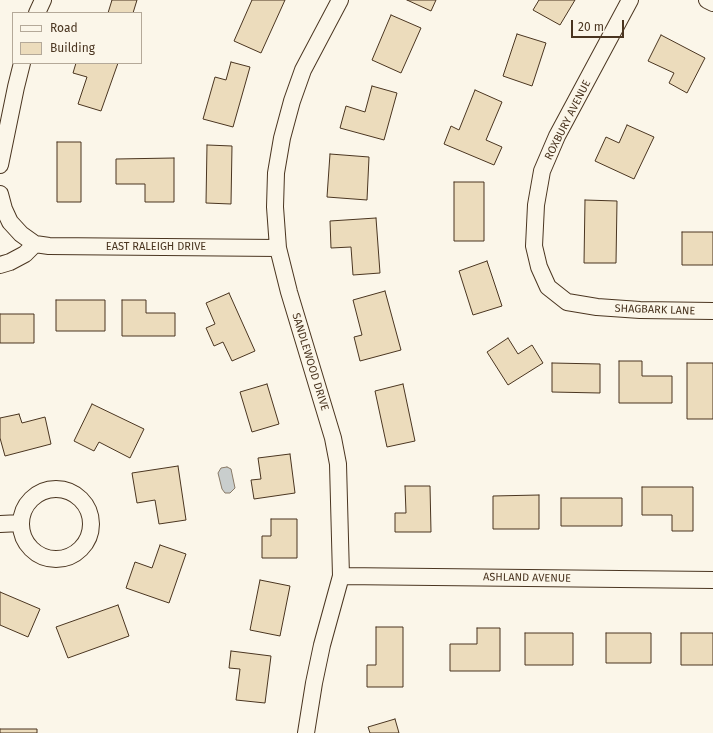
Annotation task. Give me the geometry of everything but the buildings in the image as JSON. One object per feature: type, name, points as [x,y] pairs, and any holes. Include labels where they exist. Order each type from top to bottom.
[{"type":"street","points":[[37,12],[43,0]]},
{"type":"street","name":"SANDLEWOOD DRIVE","points":[[306,733],[319,660],[342,576],[338,464],[333,438],[289,292],[278,248],[275,207],[276,172],[282,138],[292,101],[303,70],[340,0]]},
{"type":"street","name":"ROXBURY AVENUE","points":[[597,307],[567,302],[548,287],[539,266],[534,246],[536,205],[542,171],[557,136],[630,0]]},
{"type":"street","points":[[707,0],[713,4]]},
{"type":"street","points":[[0,165],[22,64]]},
{"type":"street","points":[[0,195],[10,222],[21,234],[35,244],[25,254],[10,262],[0,265]]},
{"type":"street","name":"EAST RALEIGH DRIVE","points":[[35,244],[49,246],[278,248]]},
{"type":"street","name":"SHAGBARK LANE","points":[[597,307],[640,310],[713,311]]},
{"type":"street","points":[[57,489],[66,490],[81,500],[90,516],[91,525],[86,542],[80,550],[64,558],[55,559],[46,558],[37,554],[30,548],[25,541],[21,523],[22,514],[32,499],[39,493],[57,489]]},
{"type":"street","points":[[0,524],[21,523]]},
{"type":"street","name":"ASHLAND AVENUE","points":[[342,576],[713,580]]},
{"type":"shaded area","points":[[227,467],[231,469],[235,488],[230,493],[225,493],[222,489],[218,473],[221,468]]}]
